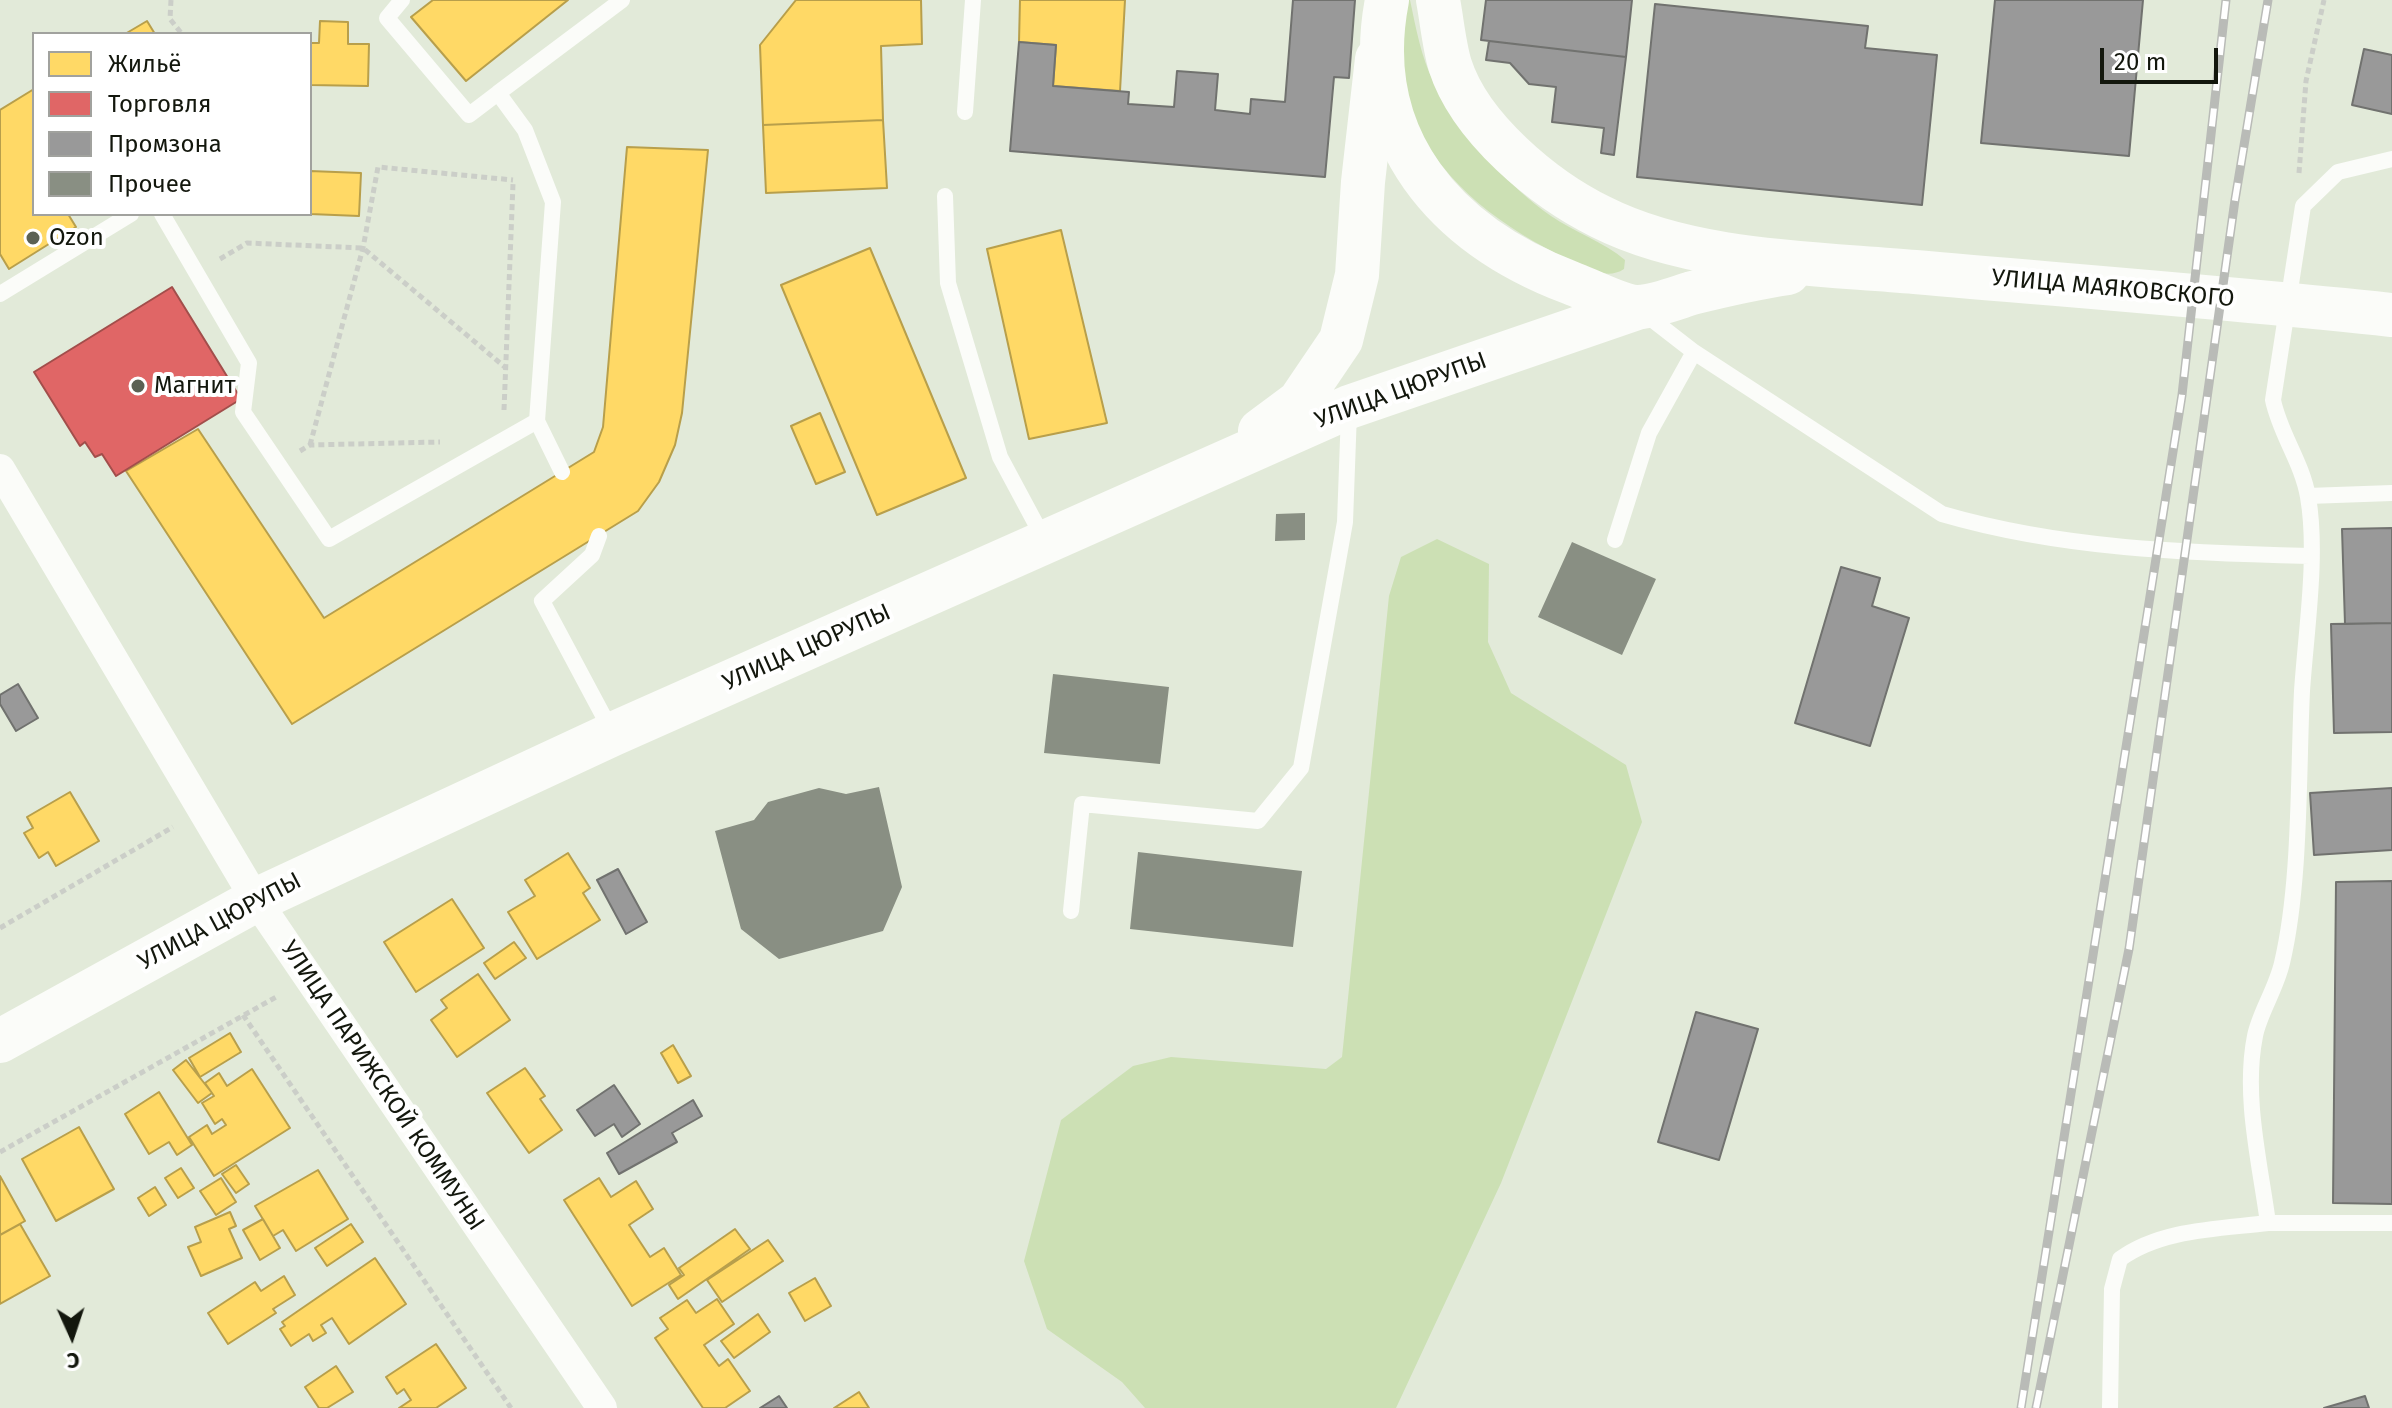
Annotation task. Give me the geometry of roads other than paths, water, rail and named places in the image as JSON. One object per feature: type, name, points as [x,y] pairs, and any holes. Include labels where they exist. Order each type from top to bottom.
[{"type":"main road","points":[[1438,0],[1450,66],[1463,90],[1487,126],[1517,159],[1557,192],[1602,218],[1656,238],[1709,251],[1833,265]]},
{"type":"main road","points":[[1384,18],[1383,80],[1392,117],[1416,170],[1438,200],[1465,225],[1512,257],[1637,308]]},
{"type":"main road","points":[[1196,478],[1299,402],[1341,340],[1357,275],[1363,182],[1384,18]]},
{"type":"main road","name":"УЛИЦА ЦЮРУПЫ","points":[[0,1041],[256,900],[613,734],[1196,478],[1349,407],[1637,308],[1736,282],[1833,265]]},
{"type":"main road","name":"УЛИЦА МАЯКОВСКОГО","points":[[1833,265],[2392,315]]},
{"type":"street","name":"УЛИЦА ПАРИЖСКОЙ КОММУНЫ","points":[[0,469],[256,900],[602,1408]]},
{"type":"lane","points":[[402,0],[387,18],[469,115],[622,0]]},
{"type":"lane","points":[[965,112],[973,0]]},
{"type":"lane","points":[[498,93],[525,130],[553,202],[537,421],[562,472]]},
{"type":"lane","points":[[2268,1223],[2251,1094],[2255,1034],[2274,995],[2285,946],[2292,880],[2310,556],[2308,496],[2296,459],[2278,423],[2273,400],[2303,206],[2338,172],[2392,159]]},
{"type":"lane","points":[[945,196],[948,283],[1000,457],[1046,543]]},
{"type":"lane","points":[[0,294],[128,216]]},
{"type":"lane","points":[[163,216],[249,363],[243,412],[329,539],[537,421]]},
{"type":"lane","points":[[1637,308],[1694,352],[1942,514],[1988,528],[2129,548],[2310,556]]},
{"type":"lane","points":[[1615,540],[1649,433],[1694,352]]},
{"type":"lane","points":[[1071,911],[1082,804],[1258,821],[1301,768],[1345,522],[1349,407]]},
{"type":"lane","points":[[2308,496],[2392,493]]},
{"type":"lane","points":[[599,536],[592,555],[542,601],[613,734]]},
{"type":"lane","points":[[2110,1408],[2112,1289],[2120,1259],[2141,1244],[2193,1232],[2268,1223],[2392,1223]]},
{"type":"railway","points":[[2021,1408],[2182,395],[2226,0]]},
{"type":"railway","points":[[2036,1408],[2129,949],[2235,200],[2268,0]]},
{"type":"place","name":"Ozon","points":[[33,238]]},
{"type":"place","name":"Магнит","points":[[138,386]]}]
